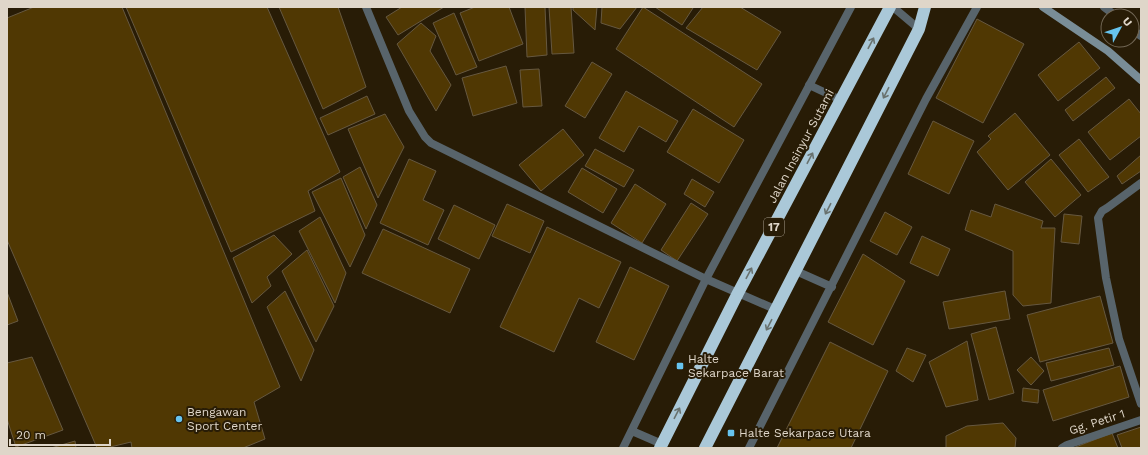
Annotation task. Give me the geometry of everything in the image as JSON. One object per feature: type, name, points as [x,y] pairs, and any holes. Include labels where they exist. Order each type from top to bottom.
[{"type":"highway","name":"Jalan Insinyur Sutami","points":[[661,446],[738,293],[892,7]]},
{"type":"highway","points":[[706,448],[919,29],[925,7]]},
{"type":"street","points":[[366,7],[409,111],[425,137],[431,143],[706,279],[776,310]]},
{"type":"street","points":[[622,448],[632,431],[706,279],[851,7]]},
{"type":"street","points":[[892,7],[919,29]]},
{"type":"street","points":[[749,448],[926,100],[977,7]]},
{"type":"street","points":[[1043,7],[1108,51],[1141,80]]},
{"type":"street","points":[[809,85],[841,100]]},
{"type":"street","points":[[1141,183],[1102,211],[1098,218],[1106,278],[1119,339],[1141,404]]},
{"type":"street","points":[[796,271],[832,287]]},
{"type":"street","name":"Gg. Petir 1","points":[[1062,448],[1074,442],[1141,420]]},
{"type":"street","points":[[632,431],[661,446]]},
{"type":"building","points":[[34,7],[122,7],[280,387],[254,402],[265,439],[243,448],[132,448],[131,442],[106,448],[97,448],[7,240],[7,18]]},
{"type":"building","points":[[126,7],[267,7],[340,172],[308,191],[315,211],[231,252]]},
{"type":"building","points":[[279,7],[338,7],[366,87],[323,109]]},
{"type":"building","points":[[402,7],[444,7],[398,35],[386,17]]},
{"type":"building","points":[[475,7],[509,7],[523,44],[479,61],[460,13]]},
{"type":"building","points":[[525,7],[545,7],[547,55],[527,57]]},
{"type":"building","points":[[549,7],[571,7],[574,53],[552,54]]},
{"type":"building","points":[[573,7],[597,7],[595,30],[573,10]]},
{"type":"building","points":[[602,7],[637,7],[620,29],[601,23]]},
{"type":"building","points":[[643,7],[762,84],[734,127],[616,49]]},
{"type":"building","points":[[655,7],[693,7],[693,8],[682,25]]},
{"type":"building","points":[[703,7],[740,7],[781,32],[757,70],[686,28]]},
{"type":"building","points":[[454,13],[477,67],[456,75],[433,23]]},
{"type":"building","points":[[977,19],[1024,44],[983,123],[936,98]]},
{"type":"building","points":[[421,23],[436,36],[430,51],[451,85],[436,111],[397,44]]},
{"type":"building","points":[[1079,42],[1100,68],[1058,101],[1038,75]]},
{"type":"building","points":[[592,62],[612,74],[585,118],[565,106]]},
{"type":"building","points":[[506,66],[517,103],[473,116],[462,78]]},
{"type":"building","points":[[539,69],[542,106],[523,107],[520,70]]},
{"type":"building","points":[[1106,77],[1115,88],[1073,121],[1065,110]]},
{"type":"building","points":[[626,91],[678,121],[666,142],[639,126],[624,152],[599,138]]},
{"type":"building","points":[[367,96],[375,114],[328,135],[320,118]]},
{"type":"building","points":[[1129,99],[1141,114],[1141,136],[1110,160],[1088,132]]},
{"type":"building","points":[[693,109],[744,140],[719,183],[667,152]]},
{"type":"building","points":[[1015,113],[1050,155],[1008,190],[977,152],[991,139],[988,136]]},
{"type":"building","points":[[385,114],[404,147],[378,198],[348,129]]},
{"type":"building","points":[[933,121],[974,141],[949,194],[908,174]]},
{"type":"building","points":[[563,129],[584,155],[541,191],[519,165]]},
{"type":"building","points":[[1079,139],[1109,177],[1088,192],[1059,155]]},
{"type":"building","points":[[595,149],[634,170],[624,187],[585,166]]},
{"type":"building","points":[[1141,155],[1141,171],[1122,184],[1117,176]]},
{"type":"building","points":[[409,159],[436,171],[423,200],[444,210],[428,245],[380,223]]},
{"type":"building","points":[[1051,159],[1081,195],[1055,217],[1025,182]]},
{"type":"building","points":[[360,167],[377,205],[366,229],[343,177]]},
{"type":"building","points":[[582,168],[617,189],[603,213],[568,192]]},
{"type":"building","points":[[341,178],[365,235],[350,267],[312,192]]},
{"type":"building","points":[[692,179],[714,192],[705,207],[684,194]]},
{"type":"building","points":[[635,184],[666,204],[642,243],[611,223]]},
{"type":"building","points":[[691,203],[708,214],[677,261],[661,250]]},
{"type":"building","points":[[507,204],[544,221],[530,253],[492,236]]},
{"type":"building","points":[[995,204],[1043,221],[1041,228],[1055,228],[1051,303],[1023,306],[1013,295],[1013,251],[965,230],[971,210],[991,217]]},
{"type":"building","points":[[454,205],[495,225],[479,259],[438,239]]},
{"type":"building","points":[[885,212],[912,227],[897,255],[870,241]]},
{"type":"building","points":[[1064,214],[1082,216],[1079,244],[1061,242]]},
{"type":"building","points":[[320,217],[346,273],[335,303],[299,231]]},
{"type":"building","points":[[547,227],[621,262],[599,308],[579,298],[554,352],[500,327]]},
{"type":"building","points":[[383,229],[470,269],[450,313],[362,273]]},
{"type":"building","points":[[274,235],[292,254],[267,277],[271,286],[252,303],[233,258]]},
{"type":"building","points":[[922,236],[950,249],[938,276],[910,263]]},
{"type":"building","points":[[307,250],[334,306],[316,342],[282,271]]},
{"type":"building","points":[[863,254],[905,281],[873,345],[828,322]]},
{"type":"building","points":[[630,267],[669,286],[634,360],[596,342]]},
{"type":"building","points":[[285,291],[314,350],[301,381],[267,307]]},
{"type":"building","points":[[1005,291],[1010,319],[949,329],[943,302]]},
{"type":"building","points":[[7,292],[18,321],[7,325]]},
{"type":"building","points":[[1100,296],[1113,343],[1040,362],[1027,315]]},
{"type":"building","points":[[996,327],[1014,393],[989,400],[971,334]]},
{"type":"building","points":[[967,341],[978,400],[946,407],[929,362]]},
{"type":"building","points":[[830,342],[888,371],[851,448],[777,448]]},
{"type":"building","points":[[907,348],[926,355],[913,382],[896,371]]},
{"type":"building","points":[[1109,348],[1114,365],[1051,381],[1046,363]]},
{"type":"building","points":[[32,357],[63,430],[16,447],[7,419],[7,363]]},
{"type":"building","points":[[1031,357],[1044,371],[1031,385],[1017,370]]},
{"type":"building","points":[[1120,366],[1129,397],[1053,421],[1043,390]]},
{"type":"building","points":[[1023,388],[1039,390],[1038,403],[1022,401]]},
{"type":"building","points":[[1003,423],[1016,438],[1015,448],[946,448],[946,436],[967,426]]},
{"type":"building","points":[[1141,427],[1141,448],[1122,448],[1117,435]]},
{"type":"building","points":[[1112,433],[1118,448],[1073,448]]},
{"type":"building","points":[[75,441],[76,448],[51,448]]},
{"type":"place","name":"Halte Sekarpace Barat","points":[[680,366]]},
{"type":"place","name":"Bengawan Sport Center","points":[[179,419]]},
{"type":"place","name":"Halte Sekarpace Utara","points":[[731,433]]}]
